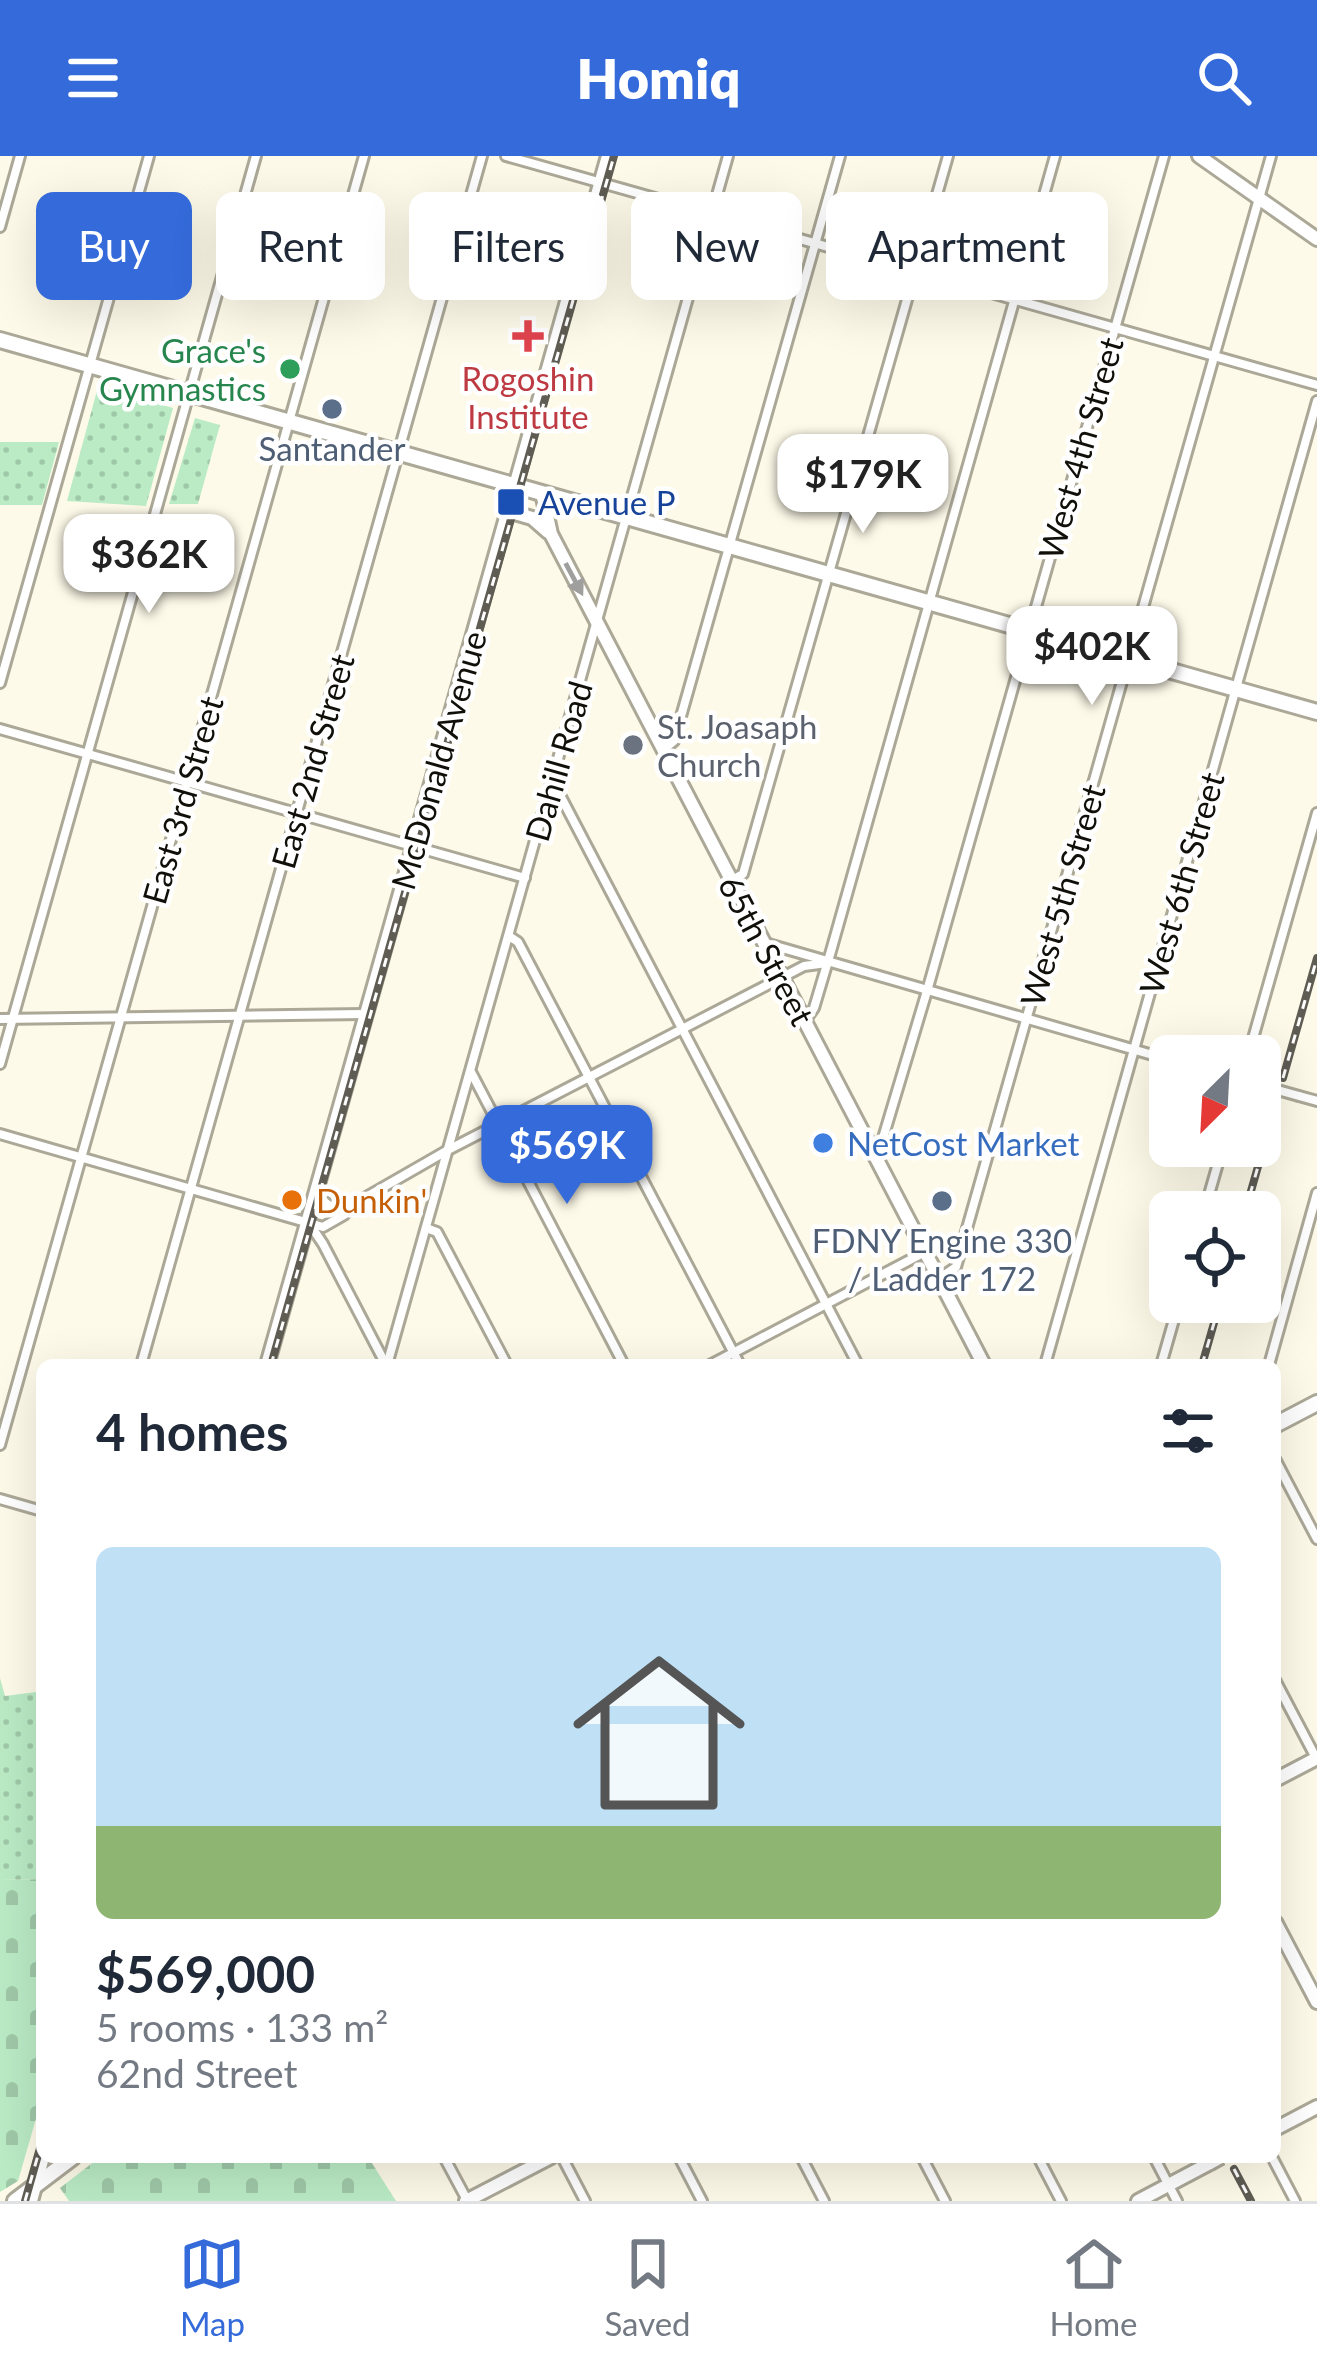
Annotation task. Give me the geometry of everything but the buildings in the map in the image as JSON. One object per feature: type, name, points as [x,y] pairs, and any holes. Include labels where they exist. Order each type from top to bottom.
[{"type":"main road","name":"McDonald Avenue","points":[[270,1359],[608,156]]},
{"type":"main road","points":[[1199,156],[1317,238]]},
{"type":"main road","points":[[0,340],[1317,712]]},
{"type":"main road","name":"65th Street","points":[[542,493],[551,534],[981,1359]]},
{"type":"main road","points":[[508,511],[532,518],[551,534]]},
{"type":"main road","points":[[1281,1422],[1317,1403]]},
{"type":"main road","points":[[1281,1777],[1317,1759]]},
{"type":"main road","points":[[1281,1933],[1317,2002]]},
{"type":"main road","points":[[1281,2126],[1317,2107]]},
{"type":"main road","points":[[33,2194],[41,2163]]},
{"type":"main road","points":[[15,2201],[33,2194],[67,2163]]},
{"type":"main road","points":[[467,2201],[540,2163]]},
{"type":"main road","points":[[1138,2201],[1210,2163]]},
{"type":"street","points":[[0,226],[20,156]]},
{"type":"street","points":[[0,683],[149,156]]},
{"type":"street","points":[[0,1064],[256,156]]},
{"type":"street","name":"East 3rd Street","points":[[0,1445],[364,156]]},
{"type":"street","name":"East 2nd Street","points":[[143,1359],[482,156]]},
{"type":"street","points":[[506,156],[633,192]]},
{"type":"street","name":"Dahill Road","points":[[718,192],[728,156]]},
{"type":"street","points":[[663,750],[674,741],[840,156]]},
{"type":"street","points":[[938,192],[948,156]]},
{"type":"street","points":[[1045,192],[1055,156]]},
{"type":"street","name":"West 4th Street","points":[[872,1151],[883,1138],[927,991],[1164,156]]},
{"type":"street","name":"West 5th Street","points":[[939,1278],[956,1267],[1271,156]]},
{"type":"street","points":[[802,240],[826,247]]},
{"type":"street","name":"Dahill Road","points":[[389,1359],[688,300]]},
{"type":"street","points":[[730,880],[743,874],[907,300]]},
{"type":"street","points":[[804,1022],[814,1008],[1015,300],[1317,385]]},
{"type":"street","name":"West 6th Street","points":[[1047,1359],[1317,401]]},
{"type":"street","points":[[0,729],[525,878]]},
{"type":"street","points":[[550,790],[560,795],[855,1359]]},
{"type":"street","points":[[1254,1035],[1317,814]]},
{"type":"street","points":[[508,936],[518,942],[737,1359]]},
{"type":"street","points":[[763,943],[1149,1054]]},
{"type":"street","points":[[318,1187],[328,1204],[347,1208],[448,1150],[804,966],[827,963]]},
{"type":"street","points":[[0,1019],[367,1014]]},
{"type":"street","points":[[470,1071],[621,1359]]},
{"type":"street","points":[[1281,1091],[1317,1101]]},
{"type":"street","points":[[0,1134],[323,1227],[344,1215],[347,1208]]},
{"type":"street","points":[[1271,1359],[1317,1193]]},
{"type":"street","points":[[308,1222],[384,1359]]},
{"type":"street","points":[[426,1228],[437,1232],[504,1359]]},
{"type":"street","points":[[721,1359],[925,1252]]},
{"type":"street","points":[[1163,1359],[1173,1323]]},
{"type":"street","points":[[1281,1470],[1317,1539]]},
{"type":"street","points":[[0,1499],[36,1509]]},
{"type":"street","points":[[1281,1691],[1317,1759]]},
{"type":"street","points":[[447,2163],[467,2201]]},
{"type":"street","points":[[565,2163],[585,2201]]},
{"type":"street","points":[[682,2163],[702,2201]]},
{"type":"street","points":[[804,2163],[824,2201]]},
{"type":"street","points":[[925,2163],[945,2201]]},
{"type":"street","points":[[1041,2163],[1061,2201]]},
{"type":"street","points":[[1157,2163],[1177,2201]]},
{"type":"street","points":[[1275,2163],[1295,2201]]},
{"type":"green space","points":[[98,387],[173,408],[146,506],[67,501]]},
{"type":"green space","points":[[195,418],[220,425],[198,504],[169,504]]},
{"type":"green space","points":[[0,442],[59,442],[42,505],[0,505]]},
{"type":"green space","points":[[0,1678],[5,1696],[36,1692],[36,1879],[0,1880]]},
{"type":"green space","points":[[36,1879],[36,2119],[18,2181],[0,2192],[0,1880]]},
{"type":"green space","points":[[92,2163],[372,2163],[396,2201],[69,2201],[60,2188]]},
{"type":"railway","points":[[273,1359],[614,156]]},
{"type":"railway","points":[[1283,1078],[1317,958]]},
{"type":"railway","points":[[1251,1191],[1258,1167]]},
{"type":"railway","points":[[1204,1359],[1214,1323]]},
{"type":"railway","points":[[25,2201],[36,2162]]},
{"type":"railway","points":[[1234,2169],[1251,2201]]},
{"type":"place","name":"Rogoshin Institute","points":[[528,336]]},
{"type":"place","name":"Grace's Gymnastics","points":[[290,369]]},
{"type":"place","name":"Santander","points":[[332,409]]},
{"type":"place","name":"Avenue P","points":[[511,502]]},
{"type":"place","name":"St. Joasaph Church","points":[[633,745]]},
{"type":"place","name":"NetCost Market","points":[[823,1143]]},
{"type":"place","name":"Dunkin'","points":[[292,1200]]},
{"type":"place","name":"FDNY Engine 330 / Ladder 172","points":[[942,1201]]}]
